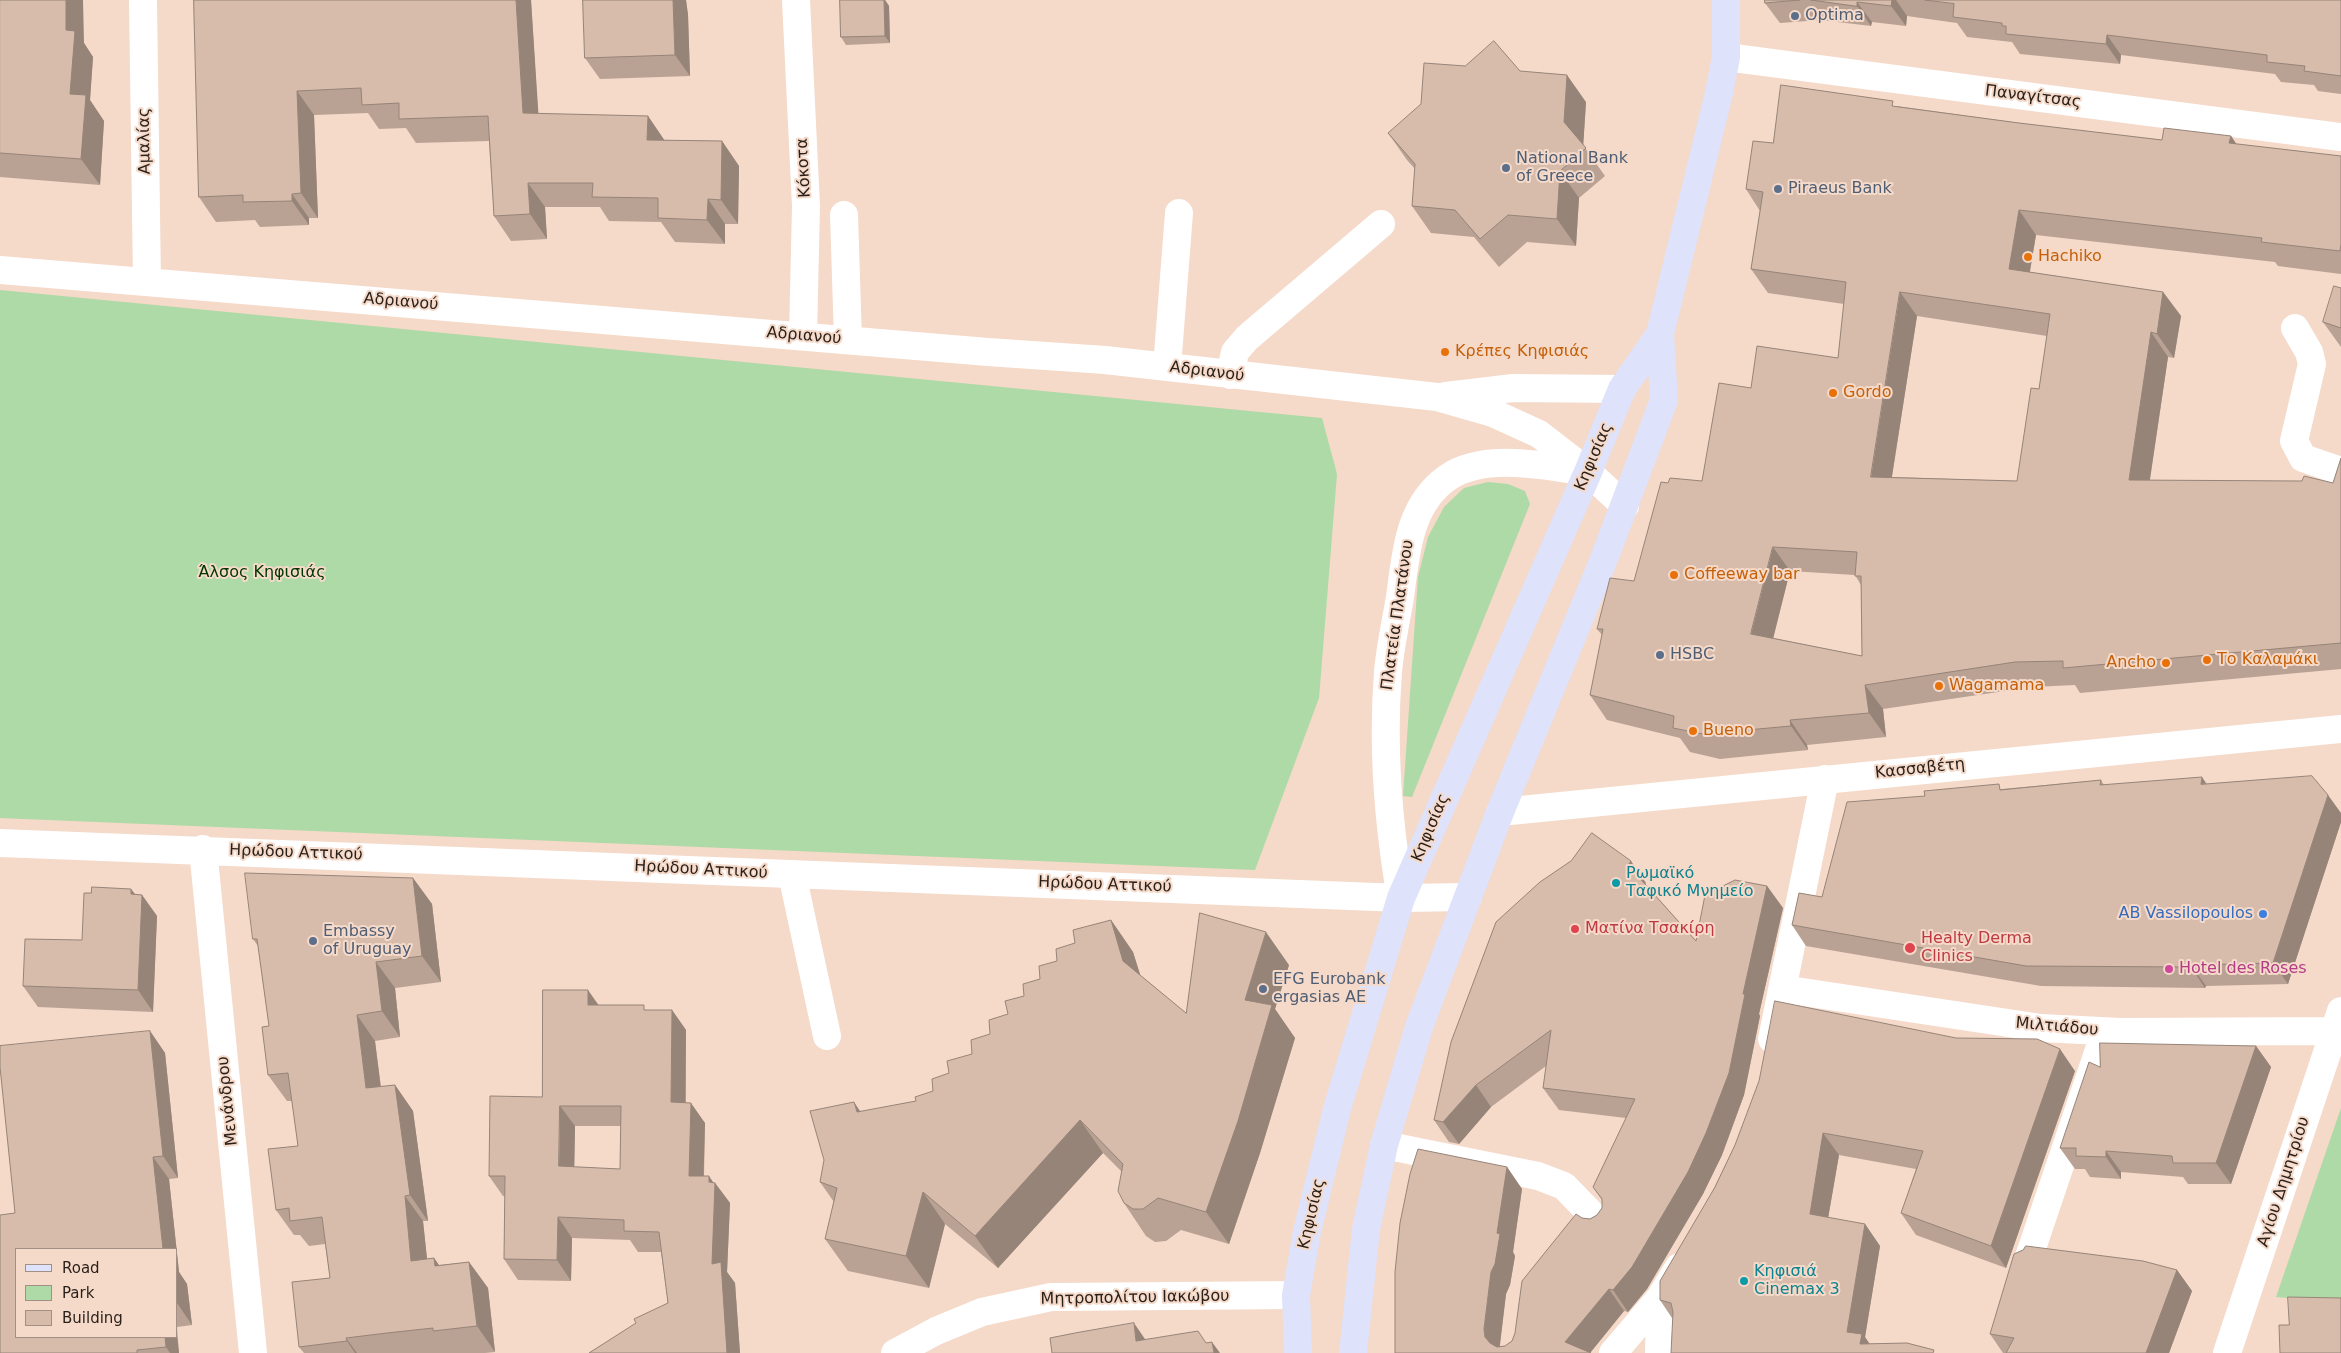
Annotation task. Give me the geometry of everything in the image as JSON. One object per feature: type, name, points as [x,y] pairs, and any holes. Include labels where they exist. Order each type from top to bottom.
[{"type":"main road","name":"Κηφισίας","points":[[1353,1353],[1366,1229],[1384,1145],[1419,1027],[1500,812],[1625,506],[1664,400],[1660,334],[1726,57],[1726,0]]},
{"type":"main road","name":"Κηφισίας","points":[[1298,1353],[1296,1295],[1307,1232],[1337,1110],[1401,898],[1588,472],[1622,390],[1660,334]]},
{"type":"street","name":"Αμαλίας","points":[[143,0],[147,282]]},
{"type":"street","name":"Κόκοτα","points":[[796,0],[806,206],[803,336]]},
{"type":"street","name":"Παναγίτσας","points":[[1726,57],[2341,137]]},
{"type":"street","points":[[1167,367],[1179,213]]},
{"type":"street","points":[[844,215],[848,340]]},
{"type":"street","points":[[1230,375],[1235,352],[1247,338],[1381,224]]},
{"type":"street","name":"Αδριανού","points":[[0,270],[1105,360],[1437,397],[1493,413],[1539,434],[1588,472]]},
{"type":"street","points":[[2295,328],[2309,352],[2312,364],[2294,441],[2302,458],[2341,471]]},
{"type":"street","points":[[1437,397],[1513,388],[1622,390]]},
{"type":"street","name":"Πλατεία Πλατάνου","points":[[1401,898],[1389,814],[1386,728],[1389,669],[1409,533],[1424,502],[1429,496],[1447,478],[1474,467],[1489,463],[1531,464],[1588,472]]},
{"type":"street","points":[[1588,472],[1625,506]]},
{"type":"street","name":"Κασσαβέτη","points":[[1500,812],[1825,778],[2341,729]]},
{"type":"street","points":[[1767,1063],[1825,778]]},
{"type":"street","name":"Ηρώδου Αττικού","points":[[0,843],[203,849],[1401,898],[1468,896]]},
{"type":"street","name":"Μενάνδρου","points":[[203,849],[253,1353]]},
{"type":"street","points":[[792,874],[827,1036]]},
{"type":"street","name":"Μιλτιάδου","points":[[1783,989],[2041,1028],[2105,1032],[2337,1021]]},
{"type":"street","name":"Αγίου Δημητρίου","points":[[2227,1353],[2337,1021]]},
{"type":"street","points":[[2028,1260],[2105,1032]]},
{"type":"street","points":[[1384,1145],[1538,1176],[1564,1186],[1587,1226]]},
{"type":"street","points":[[1613,1353],[1660,1298],[1693,1243]]},
{"type":"street","name":"Μητροπολίτου Ιακώβου","points":[[895,1353],[936,1331],[982,1312],[1051,1297],[1296,1295]]},
{"type":"street","points":[[1659,1353],[1660,1298]]},
{"type":"green space","name":"Άλσος Κηφισιάς","points":[[0,290],[1322,418],[1337,474],[1319,698],[1255,870],[0,818]]},
{"type":"green space","points":[[1488,482],[1508,484],[1525,491],[1530,504],[1412,797],[1403,796],[1418,577],[1428,537],[1444,507],[1464,488]]},
{"type":"green space","points":[[2341,1108],[2341,1302],[2276,1297]]},
{"type":"building","points":[[0,0],[66,0],[66,30],[75,31],[70,94],[86,95],[81,159],[0,153]]},
{"type":"building","points":[[194,0],[516,0],[523,113],[648,116],[647,140],[722,141],[721,200],[708,199],[707,220],[658,218],[658,198],[592,197],[593,183],[528,183],[530,214],[494,216],[488,116],[399,119],[399,103],[362,105],[361,88],[297,91],[301,193],[292,194],[292,201],[243,202],[243,195],[199,197]]},
{"type":"building","points":[[583,0],[673,0],[675,55],[585,58]]},
{"type":"building","points":[[840,0],[884,0],[885,36],[841,37]]},
{"type":"building","points":[[1765,0],[1800,0],[1765,3]]},
{"type":"building","points":[[1811,0],[1892,0],[1891,6],[1857,2],[1857,6]]},
{"type":"building","points":[[1925,0],[2341,0],[2341,76],[2304,71],[2305,66],[2267,62],[2267,55],[2107,35],[2106,44],[2006,34],[2006,26],[2002,26],[2002,23],[1953,17],[1954,4]]},
{"type":"building","name":"National Bank of Greece","points":[[1494,41],[1520,71],[1567,75],[1564,122],[1586,148],[1560,171],[1557,219],[1508,215],[1480,239],[1455,210],[1412,206],[1415,164],[1388,133],[1421,104],[1424,63],[1465,66]]},
{"type":"building","points":[[1781,85],[1893,101],[1892,106],[2019,123],[2162,140],[2164,128],[2231,136],[2229,143],[2341,156],[2340,251],[2261,242],[2262,238],[2019,210],[2009,269],[2163,292],[2157,334],[2151,332],[2129,480],[2302,481],[2304,476],[2333,483],[2341,458],[2341,643],[2063,668],[2063,661],[2015,662],[1865,685],[1869,713],[1790,720],[1791,726],[1703,734],[1673,728],[1674,716],[1590,695],[1603,629],[1597,629],[1610,578],[1634,581],[1661,482],[1668,483],[1670,478],[1702,481],[1719,383],[1751,388],[1757,346],[1838,358],[1846,282],[1751,269],[1763,192],[1746,189],[1753,141],[1773,143]],"holes":[[[1900,292],[2050,314],[2039,389],[2031,388],[2017,481],[1871,477]],[[1773,547],[1857,552],[1855,576],[1861,576],[1862,656],[1751,634]]]},
{"type":"building","points":[[2334,286],[2341,288],[2341,328],[2323,322]]},
{"type":"building","points":[[2312,776],[2328,795],[2273,963],[2191,965],[2191,967],[2026,966],[1792,925],[1799,893],[1822,897],[1847,802],[1925,796],[1924,791],[1999,784],[2000,790],[2101,780],[2100,785],[2202,777],[2201,784]]},
{"type":"building","points":[[1592,833],[1631,861],[1628,865],[1696,941],[1705,895],[1735,880],[1767,886],[1743,994],[1745,994],[1729,1073],[1706,1133],[1688,1172],[1632,1267],[1613,1290],[1609,1289],[1565,1342],[1591,1353],[1395,1353],[1395,1272],[1400,1223],[1410,1174],[1418,1149],[1507,1167],[1497,1233],[1500,1234],[1495,1264],[1491,1272],[1484,1329],[1485,1337],[1497,1347],[1505,1346],[1512,1341],[1515,1333],[1522,1281],[1576,1214],[1582,1218],[1590,1219],[1597,1215],[1602,1208],[1602,1199],[1593,1187],[1635,1099],[1543,1088],[1551,1030],[1476,1085],[1443,1122],[1434,1120],[1451,1042],[1496,922],[1540,882],[1571,861]]},
{"type":"building","points":[[245,873],[413,878],[422,956],[376,962],[382,1011],[357,1015],[366,1088],[395,1085],[410,1195],[405,1196],[411,1261],[434,1258],[435,1266],[469,1262],[477,1326],[433,1331],[433,1328],[387,1333],[346,1338],[347,1341],[299,1347],[292,1282],[330,1278],[322,1217],[290,1221],[289,1208],[276,1210],[268,1149],[298,1146],[288,1073],[268,1075],[262,1027],[269,1026],[257,939],[253,939]]},
{"type":"building","points":[[92,887],[131,889],[131,894],[142,895],[138,990],[23,986],[25,939],[82,940],[84,893],[91,893]]},
{"type":"building","points":[[1200,913],[1266,932],[1245,1000],[1272,1005],[1238,1121],[1206,1212],[1158,1198],[1143,1209],[1133,1209],[1124,1203],[1118,1191],[1123,1164],[1080,1120],[975,1236],[923,1192],[906,1256],[825,1239],[837,1188],[820,1182],[824,1160],[810,1111],[854,1102],[857,1112],[916,1101],[915,1097],[933,1091],[932,1079],[949,1073],[947,1061],[972,1054],[971,1040],[990,1034],[989,1020],[1008,1014],[1005,1001],[1024,996],[1023,984],[1040,979],[1039,966],[1057,961],[1056,949],[1075,943],[1073,930],[1111,920],[1123,961],[1186,1013]]},
{"type":"building","points":[[543,990],[588,990],[588,1005],[644,1005],[644,1010],[672,1010],[671,1102],[691,1103],[689,1176],[709,1176],[709,1182],[715,1183],[712,1264],[721,1262],[727,1353],[589,1353],[636,1323],[634,1319],[668,1303],[659,1232],[624,1231],[624,1220],[558,1217],[557,1260],[504,1259],[505,1176],[489,1176],[490,1096],[542,1097]],"holes":[[[560,1106],[621,1106],[620,1169],[559,1166]]]},
{"type":"building","points":[[1775,1001],[1956,1038],[2037,1039],[2060,1049],[1991,1246],[1901,1213],[1923,1151],[1823,1133],[1810,1214],[1865,1224],[1847,1332],[1862,1334],[1860,1344],[1907,1343],[1934,1350],[1933,1353],[1671,1353],[1673,1312],[1671,1303],[1660,1300],[1660,1281],[1715,1187],[1735,1145],[1759,1081]]},
{"type":"building","points":[[150,1031],[163,1156],[153,1157],[163,1248],[15,1248],[15,1338],[165,1338],[166,1347],[137,1350],[137,1353],[0,1353],[0,1215],[15,1213],[0,1067],[0,1046]]},
{"type":"building","points":[[2100,1043],[2256,1046],[2216,1163],[2173,1163],[2172,1156],[2106,1151],[2106,1157],[2076,1156],[2076,1148],[2060,1148],[2089,1062],[2100,1067]]},
{"type":"building","points":[[2026,1246],[2143,1261],[2177,1270],[2146,1353],[2006,1353],[2014,1338],[1990,1334],[2014,1254],[2023,1250]]},
{"type":"building","points":[[2288,1297],[2341,1298],[2341,1353],[2280,1353],[2279,1325],[2289,1325]]},
{"type":"building","points":[[1134,1323],[1136,1341],[1198,1331],[1206,1343],[1212,1342],[1214,1353],[1052,1353],[1050,1338]]},
{"type":"place","name":"Optima","points":[[1795,16]]},
{"type":"place","name":"National Bank of Greece","points":[[1506,168]]},
{"type":"place","name":"Piraeus Bank","points":[[1778,189]]},
{"type":"place","name":"Hachiko","points":[[2028,257]]},
{"type":"place","name":"Κρέπες Κηφισιάς","points":[[1445,352]]},
{"type":"place","name":"Gordo","points":[[1833,393]]},
{"type":"place","name":"Coffeeway bar","points":[[1674,575]]},
{"type":"place","name":"HSBC","points":[[1660,655]]},
{"type":"place","name":"Το Καλαμάκι","points":[[2207,660]]},
{"type":"place","name":"Ancho","points":[[2166,663]]},
{"type":"place","name":"Wagamama","points":[[1939,686]]},
{"type":"place","name":"Bueno","points":[[1693,731]]},
{"type":"place","name":"Ρωμαϊκό Ταφικό Μνημείο","points":[[1616,883]]},
{"type":"place","name":"AB Vassilopoulos","points":[[2263,914]]},
{"type":"place","name":"Ματίνα Τσακίρη","points":[[1575,929]]},
{"type":"place","name":"Embassy of Uruguay","points":[[313,941]]},
{"type":"place","name":"Healty Derma Clinics","points":[[1910,948]]},
{"type":"place","name":"Hotel des Roses","points":[[2169,969]]},
{"type":"place","name":"EFG Eurobank ergasias AE","points":[[1263,989]]},
{"type":"place","name":"Κηφισιά Cinemax 3","points":[[1744,1281]]}]
